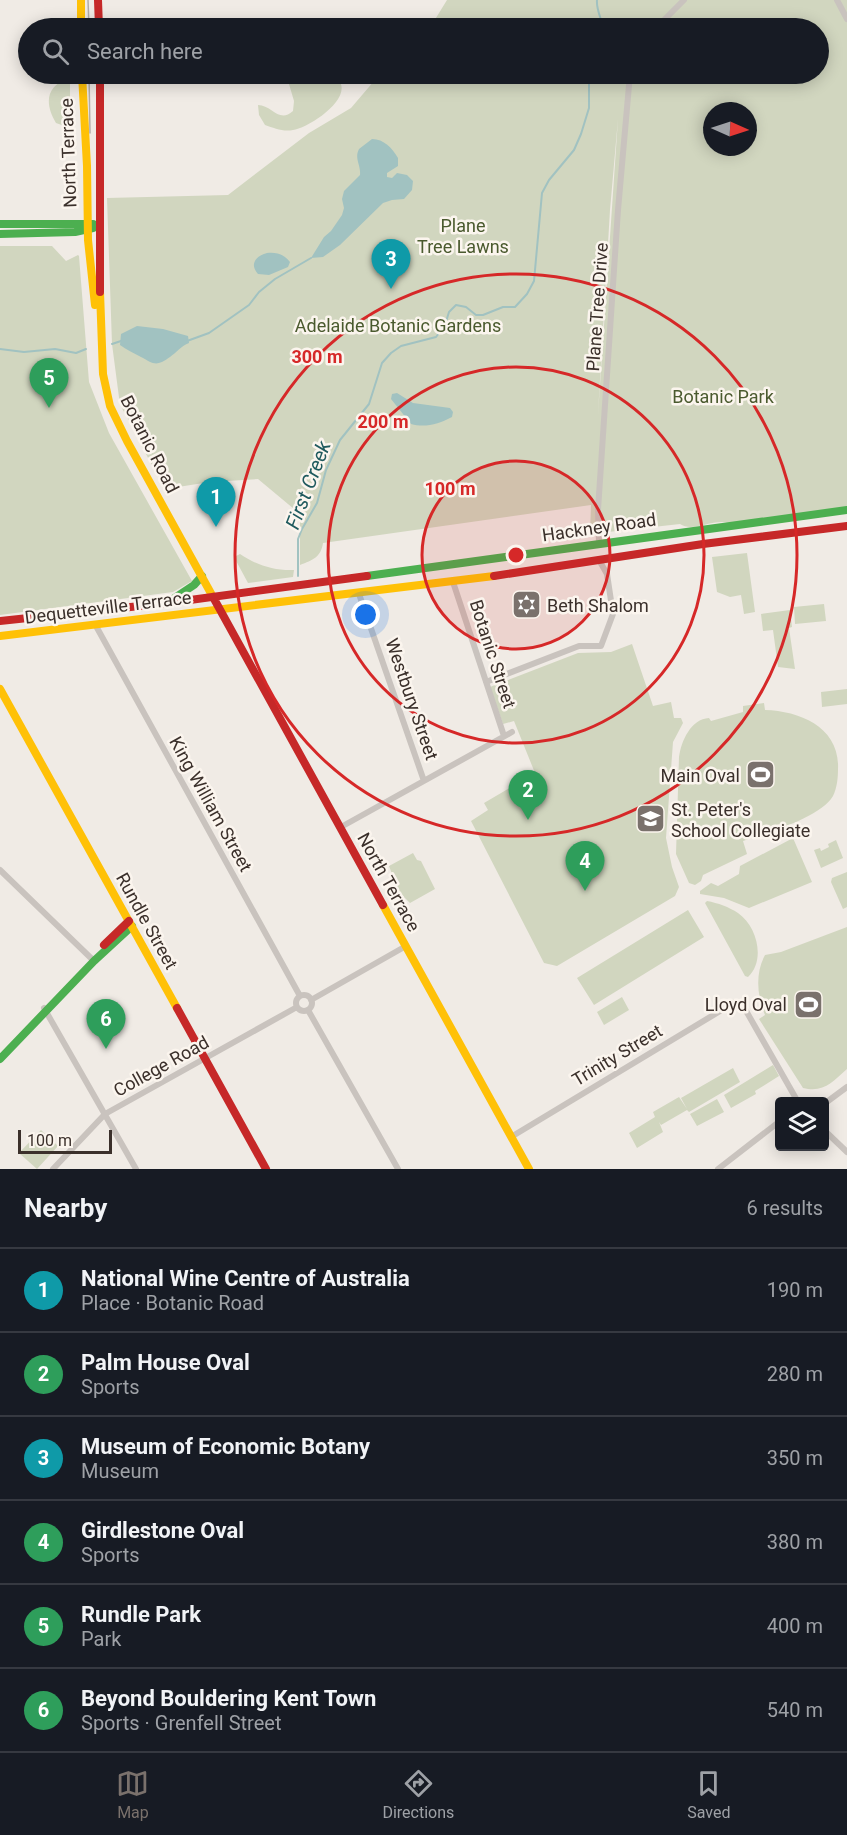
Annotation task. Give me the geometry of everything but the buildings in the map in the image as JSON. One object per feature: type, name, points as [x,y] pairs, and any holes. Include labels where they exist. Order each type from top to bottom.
[{"type":"main road","points":[[81,0],[81,18]]},
{"type":"main road","points":[[98,0],[99,18]]},
{"type":"main road","name":"North Terrace","points":[[83,84],[87,166],[87,227]]},
{"type":"main road","name":"North Terrace","points":[[99,226],[100,84]]},
{"type":"main road","points":[[0,224],[87,227]]},
{"type":"main road","points":[[30,224],[30,234]]},
{"type":"main road","points":[[0,234],[30,234],[99,226]]},
{"type":"main road","name":"Botanic Road","points":[[99,226],[99,329]]},
{"type":"main road","name":"Botanic Road","points":[[87,227],[103,374],[110,406],[213,597]]},
{"type":"main road","name":"Hackney Road","points":[[213,597],[847,510]]},
{"type":"main road","name":"Hackney Road","points":[[221,610],[550,569],[612,557],[847,526]]},
{"type":"main road","points":[[599,543],[604,550],[684,540],[703,544]]},
{"type":"main road","points":[[168,603],[194,585],[202,576]]},
{"type":"main road","points":[[326,582],[342,596]]},
{"type":"main road","name":"North Terrace","points":[[213,597],[529,1169]]},
{"type":"main road","name":"Dequetteville Terrace","points":[[0,621],[213,597]]},
{"type":"main road","name":"Dequetteville Terrace","points":[[0,636],[221,610]]},
{"type":"main road","points":[[93,611],[96,626]]},
{"type":"main road","points":[[0,644],[28,633]]},
{"type":"main road","name":"Rundle Street","points":[[0,689],[266,1169]]},
{"type":"main road","points":[[0,1059],[92,960],[130,924]]},
{"type":"main road","points":[[0,1053],[45,1009]]},
{"type":"street","points":[[666,18],[684,0]]},
{"type":"street","points":[[837,0],[847,19]]},
{"type":"street","name":"Plane Tree Drive","points":[[599,543],[598,510],[618,210],[629,84]]},
{"type":"street","points":[[607,574],[612,557]]},
{"type":"street","points":[[486,682],[579,646],[601,646],[613,614],[607,574],[599,559]]},
{"type":"street","name":"Botanic Street","points":[[453,581],[504,736]]},
{"type":"street","name":"Westbury Street","points":[[359,594],[424,781]]},
{"type":"street","name":"King William Street","points":[[96,626],[300,996]]},
{"type":"street","points":[[340,827],[512,732]]},
{"type":"street","points":[[0,870],[92,960]]},
{"type":"street","points":[[311,999],[406,946]]},
{"type":"street","points":[[308,1010],[301,1010],[297,1007],[296,1002],[300,996],[307,996],[311,999]]},
{"type":"street","points":[[308,1010],[311,1006],[311,999]]},
{"type":"street","name":"Trinity Street","points":[[512,1137],[732,1003],[739,1002],[796,1097]]},
{"type":"street","name":"College Road","points":[[52,1169],[105,1114],[297,1007]]},
{"type":"street","points":[[45,1009],[136,1169]]},
{"type":"street","points":[[308,1010],[398,1169]]},
{"type":"street","points":[[829,1101],[847,1087]]},
{"type":"street","points":[[718,1169],[775,1125]]},
{"type":"street","points":[[829,1134],[847,1152]]},
{"type":"green space","name":"Adelaide Botanic Gardens","points":[[447,0],[847,0],[847,507],[691,527],[680,524],[590,534],[591,505],[323,543],[316,557],[300,565],[300,514],[258,479],[210,482],[165,489],[120,405],[112,344],[107,198],[228,195],[309,133],[351,108],[371,84],[829,84],[829,18],[436,18]],"holes":[[[618,119],[598,414],[610,210]]]},
{"type":"green space","points":[[70,84],[70,128],[56,123],[52,116],[49,102],[56,85]]},
{"type":"green space","points":[[289,84],[340,84],[342,87],[340,95],[328,111],[300,128],[286,130],[265,125],[259,115],[258,105],[284,116],[293,111],[294,101]]},
{"type":"green space","points":[[0,246],[52,246],[66,261],[79,256],[89,382],[109,433],[192,581],[173,592],[0,615]]},
{"type":"green space","points":[[747,553],[755,612],[744,614],[741,595],[730,597],[717,592],[712,557]]},
{"type":"green space","points":[[240,554],[266,566],[294,570],[293,577],[248,583],[234,557]]},
{"type":"green space","points":[[824,604],[826,621],[795,624],[794,607]]},
{"type":"green space","points":[[790,610],[792,627],[789,628],[795,669],[778,667],[773,630],[763,631],[761,614]]},
{"type":"green space","points":[[632,644],[653,706],[671,702],[674,718],[681,718],[683,723],[673,742],[666,838],[679,887],[675,896],[557,966],[544,963],[471,821],[488,810],[484,803],[535,773],[514,721],[503,724],[490,687],[578,653],[611,652]]},
{"type":"green space","points":[[847,689],[847,704],[822,707],[821,692]]},
{"type":"green space","points":[[764,703],[765,710],[779,711],[804,718],[816,724],[825,733],[837,755],[838,776],[833,796],[826,804],[805,818],[743,841],[747,854],[703,875],[701,881],[695,885],[689,883],[676,854],[679,757],[682,744],[692,727],[703,719],[709,718],[711,721],[743,712],[743,706]]},
{"type":"green space","points":[[793,838],[812,882],[749,908],[724,898],[700,894],[700,891],[711,883],[718,886],[739,874],[740,866]]},
{"type":"green space","points":[[836,840],[843,858],[821,868],[814,850],[820,848],[821,851]]},
{"type":"green space","points":[[413,853],[417,860],[421,861],[435,889],[410,903],[399,892],[389,866]]},
{"type":"green space","points":[[847,872],[847,907],[843,909],[831,882],[832,878]]},
{"type":"green space","points":[[707,901],[735,911],[750,926],[757,943],[758,953],[754,970],[748,977],[745,976],[705,903]]},
{"type":"green space","points":[[688,910],[704,937],[594,1005],[577,978]]},
{"type":"green space","points":[[847,927],[847,1069],[822,1088],[803,1088],[759,1019],[765,1015],[759,992],[760,969],[765,955],[781,952]]},
{"type":"green space","points":[[622,997],[629,1010],[604,1025],[597,1012]]},
{"type":"green space","points":[[773,1065],[779,1076],[755,1091],[756,1094],[731,1108],[724,1095]]},
{"type":"green space","points":[[733,1068],[740,1082],[689,1112],[687,1110],[661,1125],[659,1122],[663,1132],[637,1148],[629,1133],[655,1117],[653,1112],[679,1097],[687,1109],[681,1098]]},
{"type":"green space","points":[[717,1099],[724,1112],[697,1126],[690,1114]]},
{"type":"green space","points":[[41,1130],[58,1146],[37,1169],[19,1153]]},
{"type":"water","points":[[372,139],[387,145],[398,158],[398,166],[387,173],[387,177],[392,178],[397,173],[407,175],[413,181],[412,190],[404,199],[383,203],[340,245],[323,257],[311,258],[342,215],[344,191],[360,175],[357,156],[359,149]]},
{"type":"water","points":[[267,253],[277,253],[285,257],[290,262],[288,267],[269,275],[258,274],[254,267],[255,261]]},
{"type":"water","points":[[137,326],[163,329],[188,336],[189,343],[165,360],[152,363],[120,345],[121,334]]},
{"type":"water","points":[[397,393],[413,403],[450,408],[453,412],[452,417],[432,425],[411,424],[391,399],[392,394]]},
{"type":"waterway","name":"First Creek","points":[[597,0],[601,18]]},
{"type":"waterway","name":"First Creek","points":[[298,576],[298,539],[317,503],[326,470],[340,440],[369,404],[382,363],[401,346],[436,337],[445,325],[449,312],[456,305],[466,307],[476,315],[483,315],[503,307],[515,307],[527,294],[534,281],[542,193],[549,180],[574,150],[581,134],[589,108],[589,84]]},
{"type":"waterway","points":[[187,341],[209,333],[249,305],[259,292],[275,279],[311,258]]},
{"type":"waterway","points":[[112,344],[121,341]]},
{"type":"waterway","points":[[0,349],[24,352],[55,349],[76,353],[86,349]]},
{"type":"tram line","points":[[88,0],[89,18]]},
{"type":"tram line","points":[[89,84],[90,133]]},
{"type":"traffic: fast","points":[[0,224],[93,224]]},
{"type":"traffic: fast","points":[[0,234],[75,232],[93,228]]},
{"type":"traffic: fast","points":[[367,576],[847,510]]},
{"type":"traffic: fast","points":[[170,601],[194,585],[202,576]]},
{"type":"traffic: fast","points":[[0,1059],[94,961],[132,926]]},
{"type":"traffic: slow","points":[[81,0],[81,18]]},
{"type":"traffic: slow","points":[[83,84],[88,240],[95,305]]},
{"type":"traffic: slow","points":[[100,292],[103,374],[110,406],[213,597]]},
{"type":"traffic: slow","points":[[0,636],[494,576]]},
{"type":"traffic: slow","points":[[0,689],[177,1008]]},
{"type":"traffic: slow","points":[[383,905],[529,1169]]},
{"type":"traffic: jam","points":[[98,0],[99,18]]},
{"type":"traffic: jam","points":[[100,84],[100,292]]},
{"type":"traffic: jam","points":[[494,576],[703,544],[847,526]]},
{"type":"traffic: jam","points":[[0,621],[168,603],[367,576]]},
{"type":"traffic: jam","points":[[213,597],[383,905]]},
{"type":"traffic: jam","points":[[104,945],[129,921]]},
{"type":"traffic: jam","points":[[177,1008],[266,1169]]},
{"type":"place","name":"Museum of Economic Botany","points":[[391,289]]},
{"type":"place","name":"Rundle Park","points":[[49,408]]},
{"type":"place","name":"National Wine Centre of Australia","points":[[216,527]]},
{"type":"place","name":"Beth Shalom","points":[[526,605]]},
{"type":"place","name":"Main Oval","points":[[761,775]]},
{"type":"place","name":"St. Peter's School Collegiate","points":[[650,819]]},
{"type":"place","name":"Palm House Oval","points":[[528,820]]},
{"type":"place","name":"Girdlestone Oval","points":[[585,891]]},
{"type":"place","name":"Lloyd Oval","points":[[808,1004]]},
{"type":"place","name":"Beyond Bouldering Kent Town","points":[[106,1049]]},
{"type":"park label","name":"Plane Tree Lawns","points":[[463,235]]},
{"type":"park label","name":"Botanic Park","points":[[723,396]]}]
